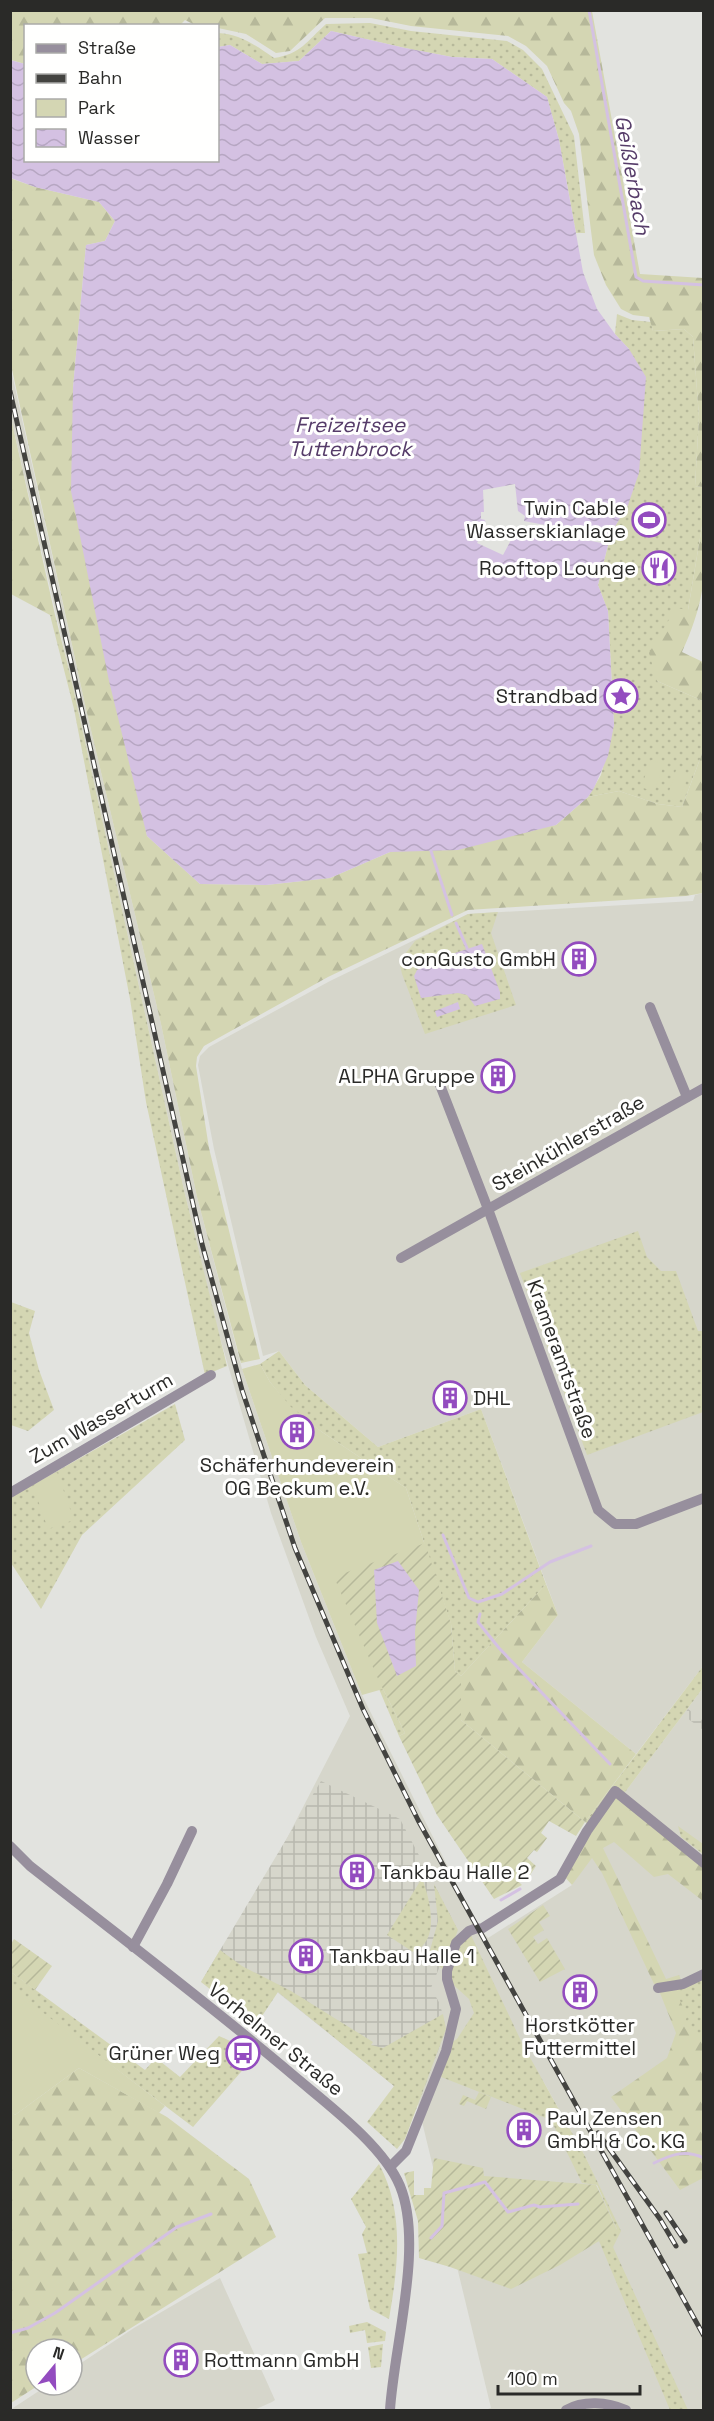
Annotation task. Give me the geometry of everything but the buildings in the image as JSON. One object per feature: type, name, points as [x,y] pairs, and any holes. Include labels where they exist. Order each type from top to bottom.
[{"type":"street","points":[[650,1007],[687,1097]]},
{"type":"street","name":"Steinkühlerstraße","points":[[440,1085],[488,1209],[704,1088]]},
{"type":"street","points":[[401,1258],[488,1209]]},
{"type":"street","name":"Krameramtstraße","points":[[488,1209],[598,1510],[606,1519],[615,1524],[636,1524],[704,1498]]},
{"type":"street","name":"Zum Wasserturm","points":[[10,1493],[211,1375]]},
{"type":"street","points":[[390,2167],[406,2151],[446,2051],[456,2009],[447,1979],[447,1971],[456,1943],[469,1930],[481,1929],[560,1879],[587,1831],[615,1791],[704,1863]]},
{"type":"street","points":[[133,1947],[192,1831]]},
{"type":"street","name":"Vorhelmer Straße","points":[[10,1846],[30,1866],[252,2040],[355,2128],[390,2167],[400,2186],[407,2217],[409,2264],[390,2410]]},
{"type":"street","points":[[658,1988],[683,1984],[704,1974]]},
{"type":"street","points":[[566,2410],[575,2405],[593,2403],[618,2406],[626,2410]]},
{"type":"shaded area","points":[[10,365],[86,709],[161,1024],[197,1197],[242,1369],[301,1542],[362,1695],[477,1925],[488,1938],[572,1885],[596,1831],[703,1688],[703,2410],[485,2410],[491,2408],[418,2105],[277,1992],[266,1879],[350,1716],[316,1637],[271,1513],[216,1324],[11,418]],"holes":[[[541,2077],[585,2156],[620,2231]]]},
{"type":"shaded area","points":[[703,893],[703,1666],[636,1754],[522,1662],[558,1615],[481,1409],[378,1447],[305,1385],[279,1351],[263,1356],[214,1149],[198,1065],[200,1056],[209,1047],[330,981],[468,914],[693,901],[695,895]]},
{"type":"shaded area","points":[[688,1709],[703,1721],[703,1730],[683,1715]]},
{"type":"shaded area","points":[[321,1781],[400,1819],[456,1926],[431,1988],[440,2004],[446,2029],[418,2105],[278,1992],[201,1982]]},
{"type":"shaded area","points":[[220,2278],[275,2400],[254,2410],[10,2410],[30,2397],[84,2397],[84,2361],[134,2328]]},
{"type":"green space","points":[[11,11],[592,11],[640,274],[703,278],[703,487],[695,486],[699,417],[693,337],[684,329],[653,331],[649,317],[633,315],[621,309],[606,285],[594,255],[579,134],[571,111],[564,103],[547,66],[526,46],[508,36],[411,26],[371,18],[325,18],[290,51],[276,53],[246,34],[219,28],[219,24],[193,24],[185,20],[181,24],[24,24],[24,64],[11,60]]},
{"type":"green space","points":[[370,23],[411,31],[507,41],[523,50],[542,69],[574,136],[585,233],[576,233],[559,140],[547,97],[492,59],[452,57],[331,31],[299,61],[262,64],[230,45],[219,47],[219,33],[226,34],[248,41],[274,58],[297,50],[326,24]]},
{"type":"green space","points":[[10,178],[35,187],[99,202],[115,221],[105,241],[86,245],[73,388],[147,836],[200,884],[266,885],[330,878],[390,852],[556,825],[588,797],[619,791],[658,804],[682,807],[703,751],[703,893],[468,910],[328,977],[204,1046],[197,1057],[196,1066],[209,1148],[260,1359],[241,1363],[197,1197],[161,1024],[86,709],[11,365]]},
{"type":"green space","name":"Strandbad","points":[[617,314],[632,320],[651,322],[653,331],[684,329],[693,337],[699,417],[695,486],[703,487],[702,526],[688,610],[657,681],[703,701],[703,751],[682,807],[658,804],[619,791],[588,797],[601,775],[614,725],[608,611],[598,585],[611,533],[628,505],[629,349],[615,334]]},
{"type":"green space","points":[[11,418],[55,615],[50,615],[11,594]]},
{"type":"green space","points":[[702,526],[705,559],[702,590],[689,637],[682,652],[703,662],[703,701],[657,681],[649,653],[676,608],[688,610]]},
{"type":"green space","points":[[50,615],[55,615],[70,674],[184,1190],[227,1366],[205,1375],[146,1102],[130,999],[74,709]]},
{"type":"green space","points":[[651,760],[664,764],[654,792],[641,787]]},
{"type":"green space","points":[[676,770],[688,774],[679,802],[667,798]]},
{"type":"green space","points":[[498,912],[491,933],[516,1005],[425,1034],[402,974],[400,965],[402,958],[415,941],[468,914]]},
{"type":"green space","points":[[638,1231],[647,1257],[661,1271],[676,1271],[698,1331],[703,1331],[703,1412],[587,1455],[520,1273]]},
{"type":"green space","points":[[11,1302],[35,1311],[29,1333],[39,1370],[54,1410],[28,1431],[11,1425]]},
{"type":"green space","points":[[279,1351],[305,1385],[378,1447],[481,1409],[546,1584],[461,1676],[455,1671],[451,1624],[406,1488],[322,1432],[290,1407],[270,1382],[260,1364]]},
{"type":"green space","points":[[260,1364],[270,1382],[291,1407],[322,1432],[406,1488],[451,1624],[383,1689],[362,1695],[301,1542],[242,1369]]},
{"type":"green space","points":[[175,1404],[185,1440],[82,1535],[41,1609],[11,1563],[10,1498]]},
{"type":"green space","points":[[57,1472],[74,1520],[48,1529],[33,1486]]},
{"type":"green space","points":[[425,1543],[451,1624],[455,1671],[461,1676],[461,1720],[585,1822],[576,1836],[549,1821],[541,1833],[547,1838],[537,1852],[534,1850],[527,1858],[536,1866],[528,1878],[522,1874],[517,1880],[522,1885],[494,1899],[437,1815],[399,1736],[405,1733],[379,1681],[334,1577]]},
{"type":"green space","points":[[546,1584],[558,1615],[522,1662],[636,1754],[585,1822],[461,1720],[461,1676]]},
{"type":"green space","points":[[703,1666],[703,1688],[596,1831],[585,1822]]},
{"type":"green space","points":[[379,1681],[405,1733],[399,1736],[376,1682]]},
{"type":"green space","points":[[615,1797],[703,1865],[703,1901],[668,1874],[654,1877],[614,1842],[603,1848],[666,1979],[679,1975],[683,1984],[654,1984],[602,1873],[592,1858],[572,1885],[563,1875]]},
{"type":"green space","points":[[678,1826],[703,1844],[703,1854],[681,1837]]},
{"type":"green space","points":[[422,1878],[430,1908],[430,1930],[422,1947],[413,1952],[387,1935]]},
{"type":"green space","points":[[434,1884],[458,1930],[443,1969],[431,1961],[429,1954],[438,1921]]},
{"type":"green space","points":[[543,1905],[550,1916],[539,1922],[544,1930],[533,1937],[538,1944],[547,1938],[565,1969],[540,1982],[508,1929]]},
{"type":"green space","points":[[469,1931],[523,2045],[585,2156],[621,2231],[613,2247],[688,2410],[670,2410],[599,2241],[617,2229],[597,2185],[582,2183],[551,2120],[436,2075],[447,2045],[457,2039],[474,2013],[469,1999],[447,1979],[447,1971]]},
{"type":"green space","points":[[14,1939],[52,1966],[35,1990],[11,1972],[11,1944]]},
{"type":"green space","points":[[220,1950],[242,1966],[291,1991],[373,2042],[371,2045],[383,2048],[443,2014],[446,2029],[405,2139],[397,2149],[367,2122],[394,2086],[278,1992],[256,2025],[201,1982]]},
{"type":"green space","points":[[11,1972],[145,2070],[156,2058],[180,2077],[219,2036],[237,2044],[254,2057],[193,2127],[12,1990]]},
{"type":"green space","points":[[703,1978],[703,2032],[698,2036],[683,2025],[674,1986]]},
{"type":"green space","points":[[674,1986],[687,2017],[683,2025],[698,2035],[703,2032],[703,2178],[680,2190],[611,2097],[667,2058],[676,2033],[658,1988]]},
{"type":"green space","points":[[11,1988],[165,2106],[159,2113],[79,2068],[15,2115],[10,2111]]},
{"type":"green space","points":[[79,2068],[167,2117],[249,2179],[276,2237],[84,2357],[84,2337],[24,2337],[24,2395],[11,2403],[11,2111],[15,2115]]},
{"type":"green space","points":[[479,2092],[491,2097],[486,2109],[467,2101],[464,2106],[459,2104],[463,2095],[475,2100]]},
{"type":"green space","points":[[434,2158],[483,2168],[484,2176],[596,2185],[617,2230],[560,2265],[511,2289],[419,2258],[418,2221],[404,2173],[414,2171],[414,2195],[424,2195],[424,2188],[431,2188]]},
{"type":"green space","points":[[379,2164],[393,2201],[396,2221],[397,2260],[389,2319],[370,2309],[358,2254],[367,2253],[362,2234],[366,2227],[351,2199]]},
{"type":"green space","points":[[367,2322],[386,2332],[385,2341],[367,2343],[365,2330],[350,2333],[349,2326]]},
{"type":"green space","points":[[383,2344],[381,2367],[371,2368],[368,2347]]},
{"type":"water","name":"Freizeitsee Tuttenbrock","points":[[331,31],[452,57],[492,59],[547,97],[559,140],[583,272],[597,309],[629,349],[646,377],[639,473],[628,505],[611,533],[598,585],[608,611],[614,725],[608,756],[594,788],[588,797],[556,825],[458,850],[390,852],[330,878],[266,885],[200,884],[147,836],[109,681],[71,491],[73,388],[86,245],[105,241],[115,221],[99,202],[35,187],[11,178],[10,60],[24,64],[24,162],[219,162],[219,47],[230,45],[262,64],[299,61]]},
{"type":"water","points":[[482,944],[500,992],[500,999],[475,1006],[467,995],[458,993],[421,998],[414,976],[417,970],[449,955]]},
{"type":"water","points":[[458,1002],[460,1009],[437,1017],[435,1011]]},
{"type":"water","points":[[398,1561],[419,1590],[415,1632],[416,1666],[397,1676],[377,1623],[374,1570]]},
{"type":"pier","points":[[515,484],[518,511],[525,516],[524,521],[613,538],[611,545],[523,527],[520,535],[511,540],[503,555],[477,543],[486,525],[485,520],[481,519],[481,512],[484,512],[483,490]]},
{"type":"waterway","name":"Geißlerbach","points":[[589,10],[636,277],[643,281],[704,285]]},
{"type":"waterway","points":[[431,851],[452,915]]},
{"type":"waterway","points":[[456,923],[467,948]]},
{"type":"waterway","points":[[443,1535],[469,1598],[478,1602],[502,1594],[550,1562],[591,1546]]},
{"type":"waterway","points":[[480,1614],[478,1622],[499,1648],[610,1764]]},
{"type":"waterway","points":[[501,1900],[520,1889]]},
{"type":"waterway","points":[[654,2163],[684,2154],[704,2158]]},
{"type":"waterway","points":[[431,2238],[442,2226],[444,2193],[485,2182],[508,2212],[534,2205],[540,2207],[578,2204]]},
{"type":"waterway","points":[[10,2333],[28,2328],[55,2313],[177,2227],[211,2214]]},
{"type":"railway","points":[[10,391],[202,1244],[242,1390],[295,1548],[363,1709],[418,1820],[704,2336]]},
{"type":"railway","points":[[598,2133],[660,2219],[676,2246]]},
{"type":"railway","points":[[666,2213],[685,2241]]},
{"type":"place","name":"Twin Cable Wasserskianlage","points":[[649,520]]},
{"type":"place","name":"Rooftop Lounge","points":[[659,568]]},
{"type":"place","name":"Strandbad","points":[[621,696]]},
{"type":"place","name":"conGusto GmbH","points":[[579,959]]},
{"type":"place","name":"ALPHA Gruppe","points":[[498,1076]]},
{"type":"place","name":"DHL","points":[[450,1398]]},
{"type":"place","name":"Schäferhundeverein OG Beckum e.V.","points":[[297,1432]]},
{"type":"place","name":"Tankbau Halle 2","points":[[357,1872]]},
{"type":"place","name":"Tankbau Halle 1","points":[[306,1956]]},
{"type":"place","name":"Horstkötter Futtermittel","points":[[580,1992]]},
{"type":"place","name":"Grüner Weg","points":[[243,2053]]},
{"type":"place","name":"Paul Zensen GmbH & Co. KG","points":[[524,2130]]},
{"type":"place","name":"Rottmann GmbH","points":[[181,2360]]}]
